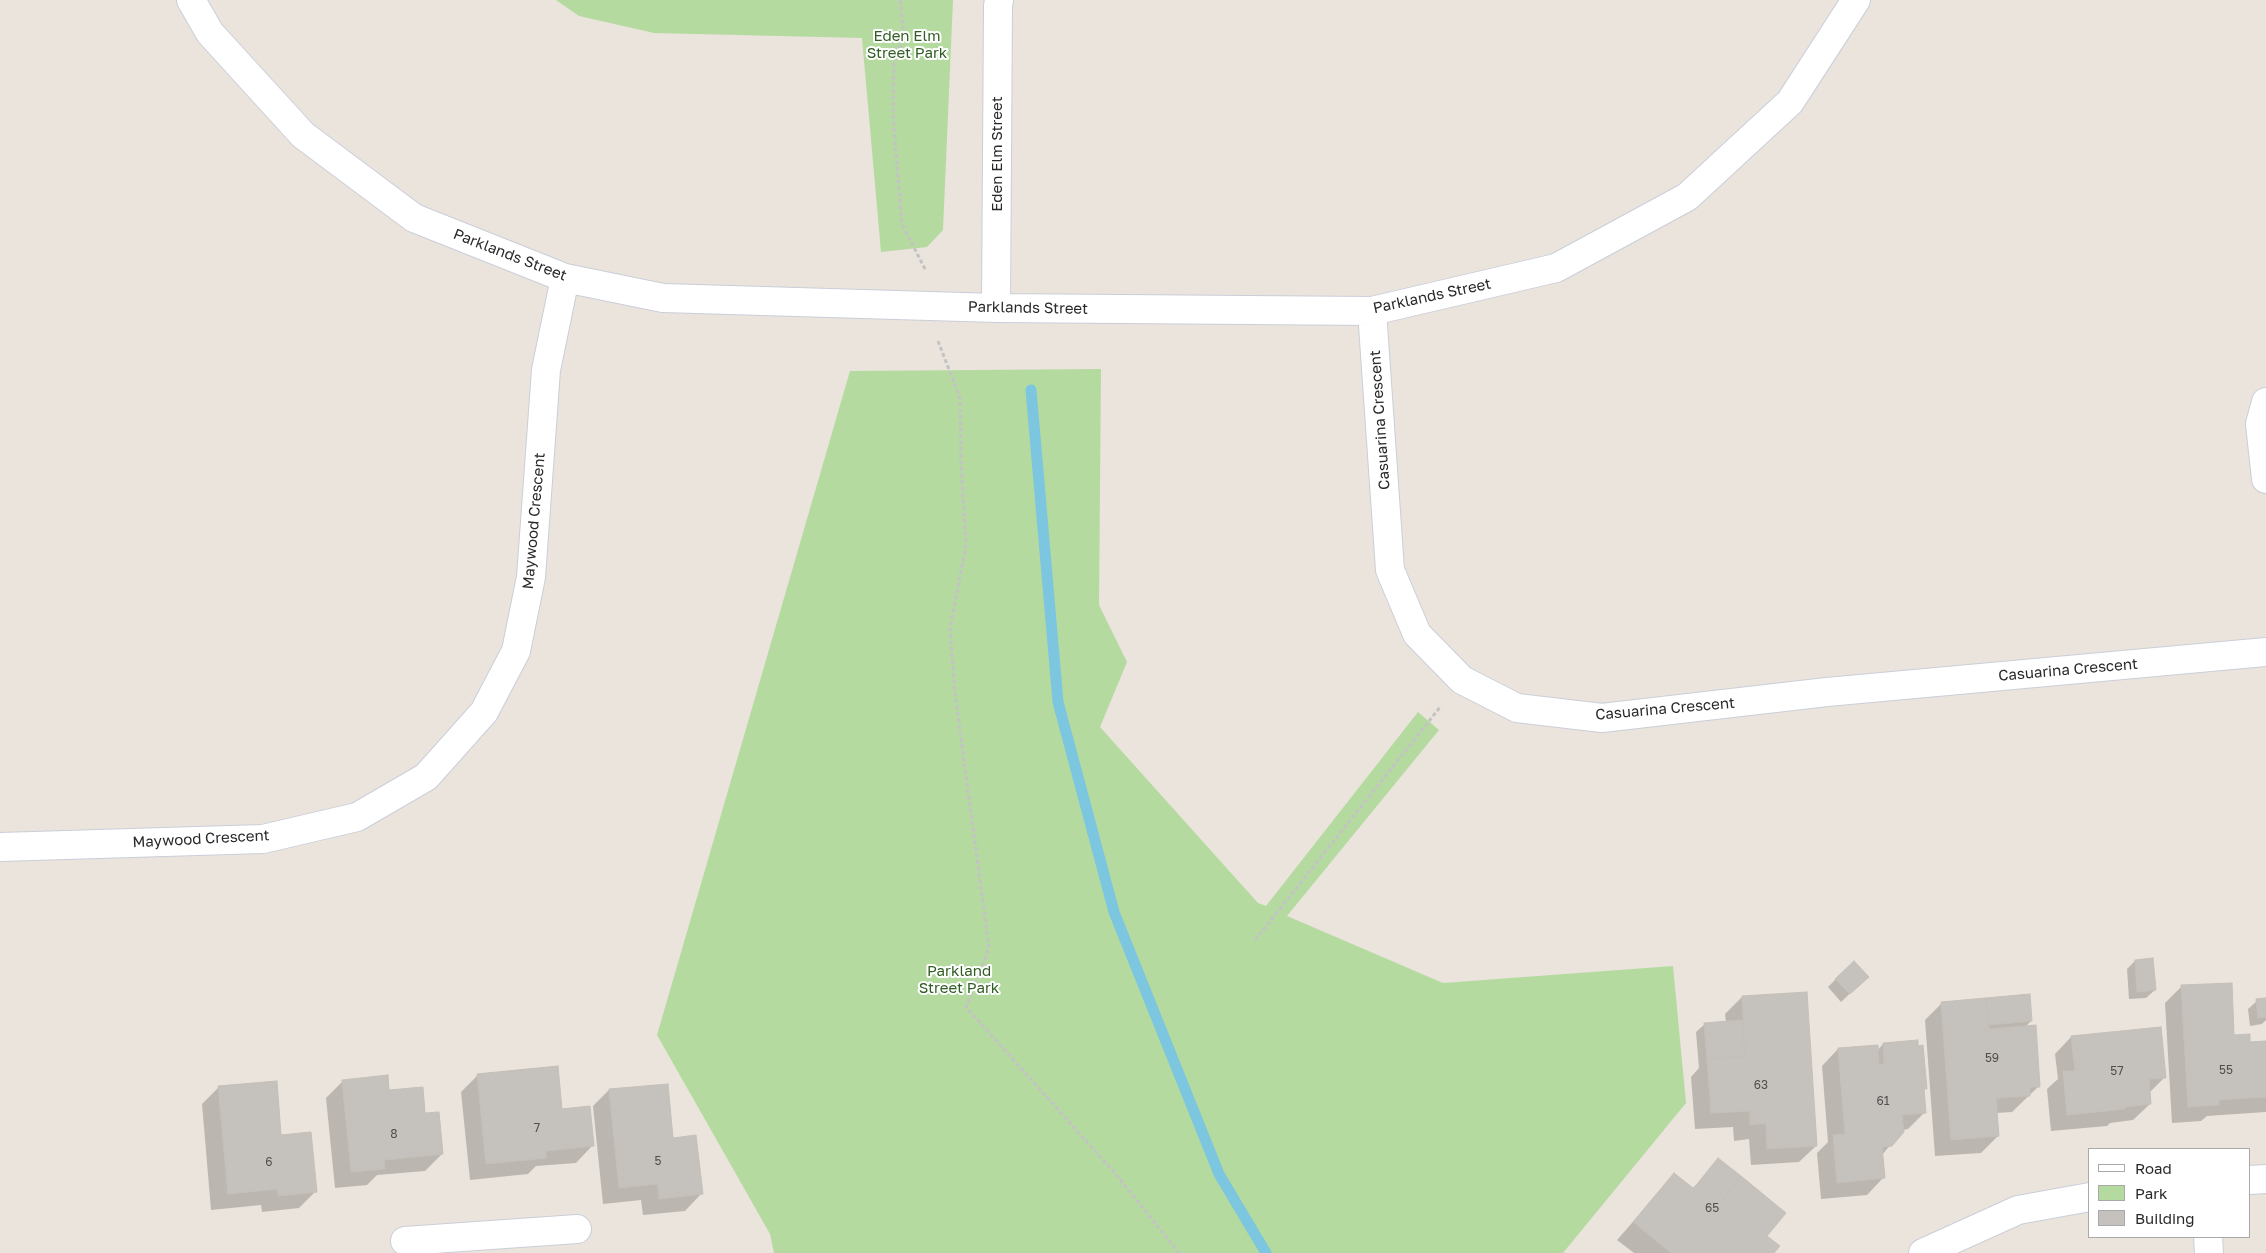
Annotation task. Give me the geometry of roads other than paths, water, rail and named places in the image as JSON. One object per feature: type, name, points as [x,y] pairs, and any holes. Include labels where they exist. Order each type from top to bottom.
[{"type":"street","name":"Parklands Street","points":[[192,0],[210,33],[303,135],[414,218],[565,278],[664,298],[996,308],[1372,311],[1556,268],[1687,197],[1790,102],[1856,0]]},
{"type":"street","name":"Eden Elm Street","points":[[996,308],[999,0]]},
{"type":"street","name":"Maywood Crescent","points":[[0,847],[263,839],[357,818],[426,777],[484,712],[516,651],[531,577],[546,370],[565,278]]},
{"type":"street","name":"Casuarina Crescent","points":[[1372,311],[1390,570],[1417,634],[1462,680],[1518,708],[1602,718],[1827,692],[2266,652]]},
{"type":"street","points":[[2266,402],[2260,424],[2266,479]]},
{"type":"street","points":[[2251,1180],[2266,1178]]},
{"type":"street","points":[[1923,1253],[2018,1210],[2088,1197]]},
{"type":"street","points":[[405,1241],[499,1244],[577,1229]]},
{"type":"street","points":[[2208,1238],[2209,1253]]},
{"type":"waterway","points":[[1031,390],[1058,702],[1114,912],[1219,1174],[1266,1253]]},
{"type":"park label","name":"Eden Elm Street Park","points":[[907,44]]},
{"type":"park label","name":"Parkland Street Park","points":[[959,980]]}]
